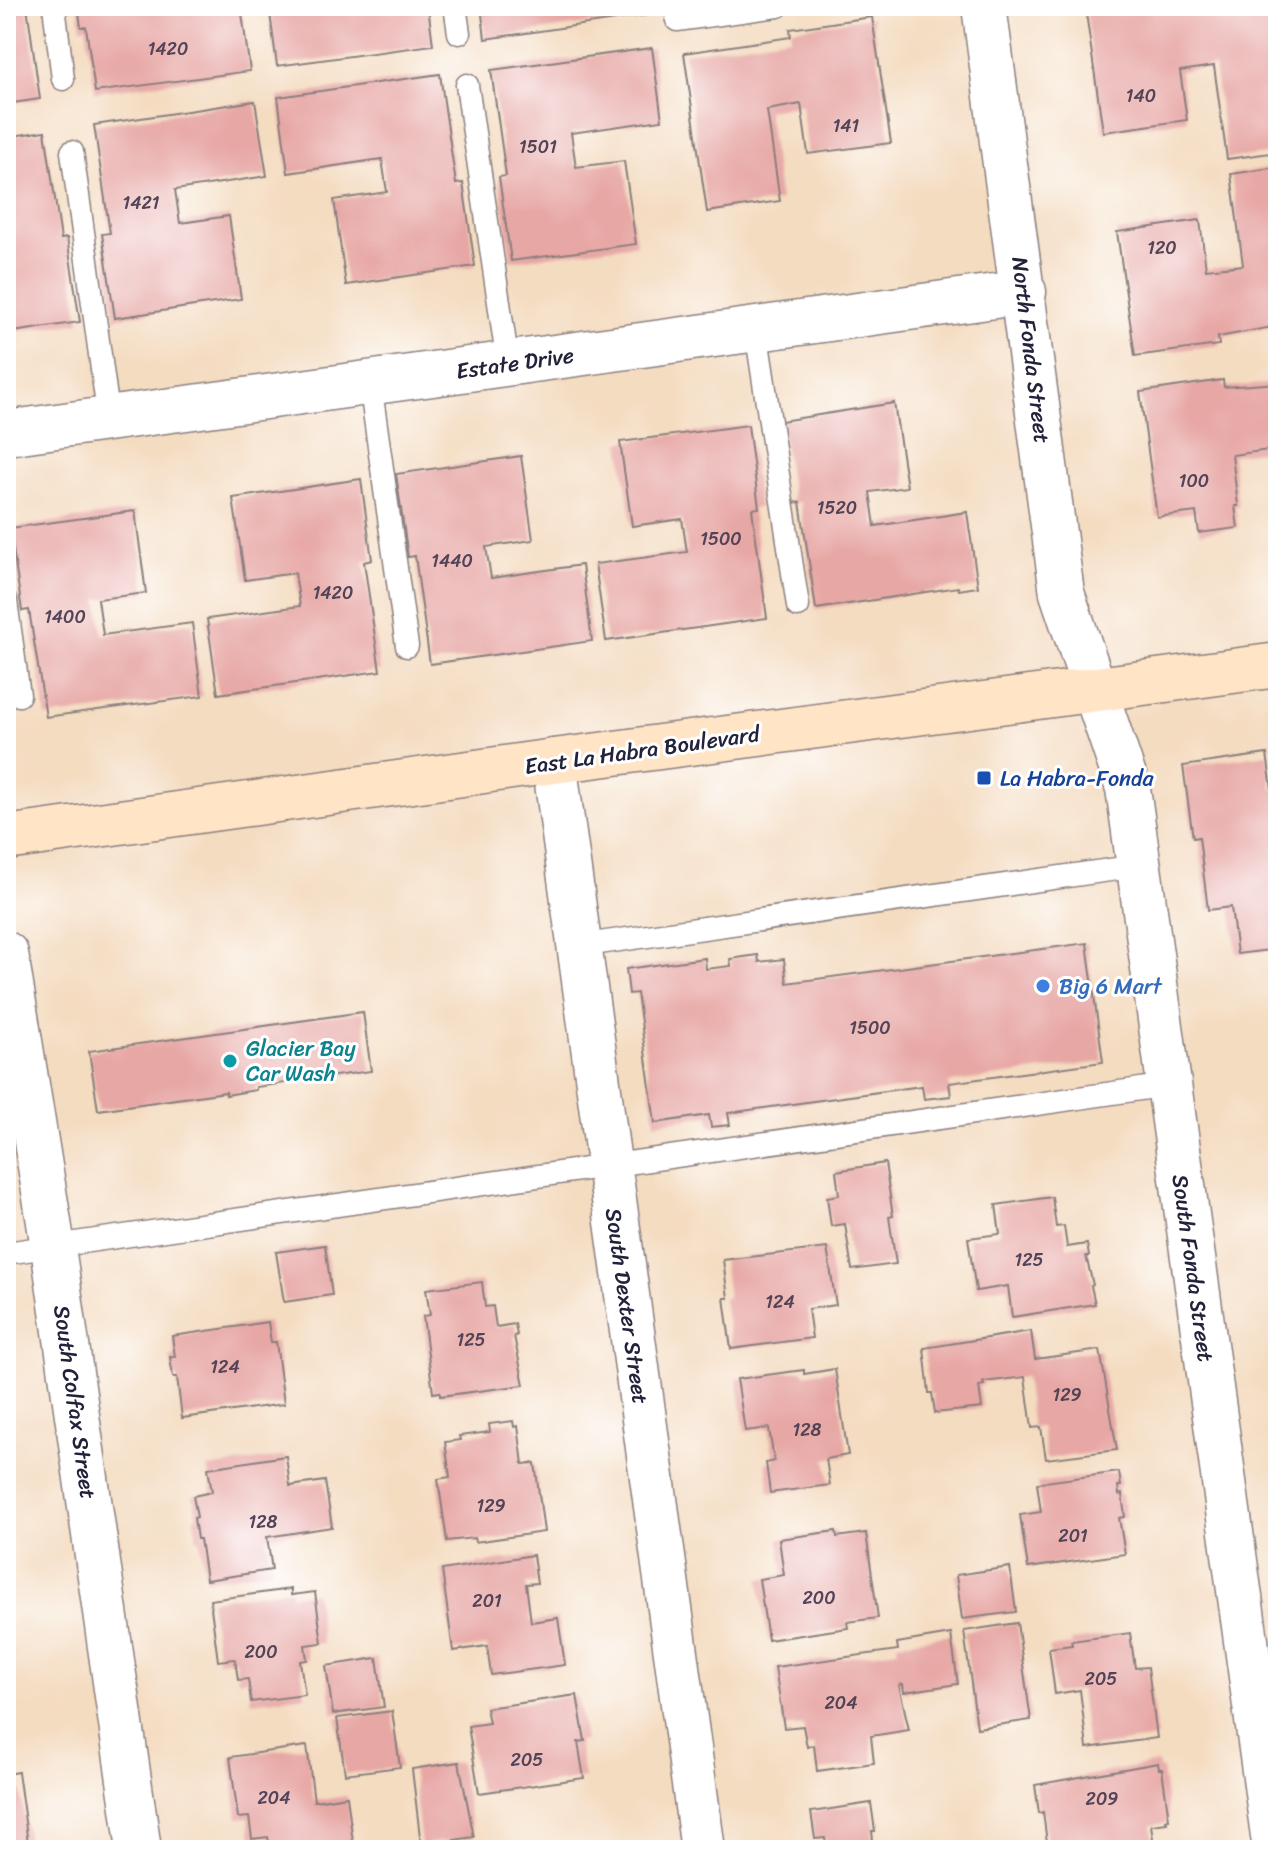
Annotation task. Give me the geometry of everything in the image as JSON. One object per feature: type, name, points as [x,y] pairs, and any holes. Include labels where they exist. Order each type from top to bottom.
[{"type":"main road","name":"East La Habra Boulevard","points":[[6,838],[554,761],[1278,665]]},
{"type":"street","name":"North Fonda Street","points":[[984,6],[1062,593],[1095,691]]},
{"type":"street","name":"Estate Drive","points":[[6,433],[1024,292]]},
{"type":"street","name":"South Fonda Street","points":[[1095,691],[1128,788],[1275,1850]]},
{"type":"street","name":"South Dexter Street","points":[[554,761],[703,1850]]},
{"type":"street","name":"South Colfax Street","points":[[6,954],[53,1247],[139,1850]]},
{"type":"lane","points":[[54,6],[63,79]]},
{"type":"lane","points":[[455,6],[459,33]]},
{"type":"lane","points":[[677,20],[778,6]]},
{"type":"lane","points":[[467,85],[508,364]]},
{"type":"lane","points":[[72,152],[109,420]]},
{"type":"lane","points":[[756,330],[798,606]]},
{"type":"lane","points":[[370,383],[407,646]]},
{"type":"lane","points":[[6,601],[19,695]]},
{"type":"lane","points":[[578,946],[1138,866]]},
{"type":"lane","points":[[6,1253],[1168,1085]]},
{"type":"building","points":[[6,6],[27,6],[40,99],[6,104]]},
{"type":"building","points":[[78,6],[149,6],[150,10],[178,6],[241,6],[250,71],[95,92],[86,27],[81,27]]},
{"type":"building","points":[[269,6],[428,6],[433,45],[277,66]]},
{"type":"building","points":[[481,6],[648,6],[649,15],[485,39]]},
{"type":"building","points":[[1085,6],[1278,6],[1278,152],[1227,159],[1214,66],[1180,71],[1187,120],[1103,132]]},
{"type":"building","points":[[872,17],[891,143],[808,154],[801,104],[767,110],[780,201],[707,212],[684,53],[791,37],[790,29]]},
{"type":"building","points":[[652,48],[662,120],[571,133],[576,167],[624,161],[636,244],[511,261],[499,177],[506,176],[491,70]]},
{"type":"building","points":[[440,74],[456,184],[463,183],[475,266],[346,285],[334,200],[387,192],[382,159],[288,173],[278,97]]},
{"type":"building","points":[[255,101],[267,176],[175,190],[180,223],[229,216],[241,299],[115,318],[102,234],[110,233],[94,125]]},
{"type":"building","points":[[45,131],[61,239],[67,238],[80,322],[6,333],[6,137]]},
{"type":"building","points":[[1278,167],[1278,326],[1218,337],[1219,345],[1135,356],[1117,232],[1200,220],[1206,269],[1243,265],[1231,174]]},
{"type":"building","points":[[1223,380],[1224,387],[1278,383],[1278,508],[1268,450],[1232,455],[1238,528],[1199,533],[1196,512],[1157,517],[1140,392]]},
{"type":"building","points":[[894,403],[907,487],[870,492],[875,526],[967,512],[978,587],[959,590],[958,587],[816,609],[800,502],[793,503],[781,421]]},
{"type":"building","points":[[748,425],[759,508],[752,509],[767,618],[606,641],[595,564],[687,552],[682,519],[632,526],[620,442]]},
{"type":"building","points":[[521,456],[533,540],[486,547],[491,578],[582,565],[592,641],[430,664],[415,556],[408,557],[396,474]]},
{"type":"building","points":[[361,479],[372,560],[364,562],[380,671],[218,694],[207,619],[300,606],[295,573],[245,580],[233,498]]},
{"type":"building","points":[[135,511],[146,593],[98,599],[103,635],[192,623],[202,696],[46,717],[29,610],[22,611],[10,528]]},
{"type":"building","points":[[1267,754],[1272,789],[1278,789],[1278,949],[1237,954],[1231,907],[1208,910],[1199,837],[1193,838],[1183,766]]},
{"type":"building","points":[[1087,943],[1103,1062],[949,1083],[951,1096],[924,1099],[922,1086],[728,1113],[730,1125],[711,1127],[709,1115],[655,1123],[637,993],[629,994],[626,969],[705,958],[706,969],[731,966],[730,959],[758,955],[759,962],[784,959],[787,983]]},
{"type":"building","name":"Glacier Bay Car Wash","points":[[363,1012],[371,1071],[256,1087],[256,1090],[226,1095],[226,1092],[98,1110],[89,1051]]},
{"type":"building","points":[[885,1163],[896,1264],[852,1270],[845,1224],[831,1226],[827,1197],[839,1195],[836,1171]]},
{"type":"building","points":[[1052,1197],[1056,1227],[1064,1226],[1067,1247],[1087,1244],[1089,1256],[1086,1256],[1095,1304],[1012,1317],[1008,1286],[976,1291],[968,1238],[1000,1234],[996,1205]]},
{"type":"building","points":[[325,1245],[332,1295],[284,1302],[276,1252]]},
{"type":"building","points":[[827,1248],[836,1305],[808,1309],[812,1338],[731,1349],[724,1298],[728,1298],[723,1260]]},
{"type":"building","points":[[482,1282],[485,1307],[493,1306],[496,1327],[515,1324],[517,1335],[514,1336],[524,1385],[440,1396],[440,1392],[433,1393],[423,1316],[430,1315],[426,1289]]},
{"type":"building","points":[[268,1322],[271,1342],[276,1342],[284,1404],[182,1418],[177,1377],[173,1377],[170,1357],[175,1357],[172,1336]]},
{"type":"building","points":[[1031,1331],[1035,1359],[1100,1350],[1117,1450],[1046,1459],[1041,1427],[1032,1428],[1025,1377],[983,1382],[984,1385],[979,1386],[982,1408],[935,1413],[932,1393],[929,1393],[924,1348]]},
{"type":"building","points":[[835,1369],[848,1455],[826,1459],[830,1485],[770,1493],[766,1463],[774,1461],[769,1428],[745,1431],[737,1379]]},
{"type":"building","points":[[513,1421],[514,1427],[518,1426],[523,1464],[535,1463],[544,1532],[475,1542],[474,1538],[447,1541],[438,1479],[450,1477],[445,1442],[460,1440],[459,1436],[490,1432],[489,1424]]},
{"type":"building","points":[[286,1456],[290,1486],[325,1481],[332,1527],[267,1537],[272,1570],[206,1580],[200,1539],[197,1539],[193,1496],[212,1492],[208,1468]]},
{"type":"building","points":[[1119,1472],[1119,1495],[1122,1494],[1125,1517],[1119,1518],[1125,1554],[1028,1568],[1020,1515],[1041,1512],[1037,1483]]},
{"type":"building","points":[[836,1531],[837,1537],[866,1533],[878,1618],[847,1622],[848,1628],[768,1640],[759,1579],[784,1575],[779,1539]]},
{"type":"building","points":[[533,1555],[537,1583],[526,1584],[531,1622],[558,1618],[565,1665],[491,1675],[487,1646],[453,1651],[442,1570]]},
{"type":"building","points":[[1010,1567],[1016,1612],[962,1619],[956,1575]]},
{"type":"building","points":[[291,1589],[291,1595],[315,1592],[322,1643],[305,1645],[307,1660],[300,1661],[305,1695],[251,1702],[248,1679],[238,1680],[235,1659],[218,1661],[210,1600]]},
{"type":"building","points":[[1017,1623],[1031,1720],[977,1728],[964,1631]]},
{"type":"building","points":[[1130,1633],[1135,1668],[1148,1667],[1157,1738],[1087,1748],[1080,1690],[1055,1694],[1049,1648],[1072,1645],[1071,1641]]},
{"type":"building","points":[[951,1634],[958,1684],[904,1692],[903,1684],[899,1685],[909,1730],[871,1736],[874,1763],[817,1771],[814,1745],[807,1747],[803,1726],[784,1728],[775,1667],[898,1650],[897,1643]]},
{"type":"building","points":[[377,1658],[384,1707],[333,1714],[326,1666]]},
{"type":"building","points":[[577,1695],[585,1741],[578,1742],[584,1778],[479,1793],[468,1726],[489,1723],[486,1708]]},
{"type":"building","points":[[392,1711],[400,1767],[345,1774],[337,1718]]},
{"type":"building","points":[[307,1746],[314,1801],[347,1796],[354,1850],[270,1850],[268,1837],[252,1839],[249,1817],[238,1818],[230,1757]]},
{"type":"building","points":[[459,1762],[474,1837],[421,1845],[412,1769]]},
{"type":"building","points":[[1158,1763],[1159,1769],[1162,1769],[1169,1819],[1167,1823],[1151,1825],[1154,1846],[1143,1850],[1048,1850],[1043,1812],[1039,1813],[1035,1785]]},
{"type":"building","points":[[18,1772],[29,1850],[6,1850],[6,1774]]},
{"type":"building","points":[[871,1803],[874,1850],[827,1850],[825,1838],[815,1839],[811,1812]]},
{"type":"building","points":[[469,1842],[470,1850],[429,1850],[429,1848]]},
{"type":"place","name":"La Habra-Fonda","points":[[984,778]]},
{"type":"place","name":"Big 6 Mart","points":[[1043,986]]},
{"type":"place","name":"Glacier Bay Car Wash","points":[[230,1061]]}]
